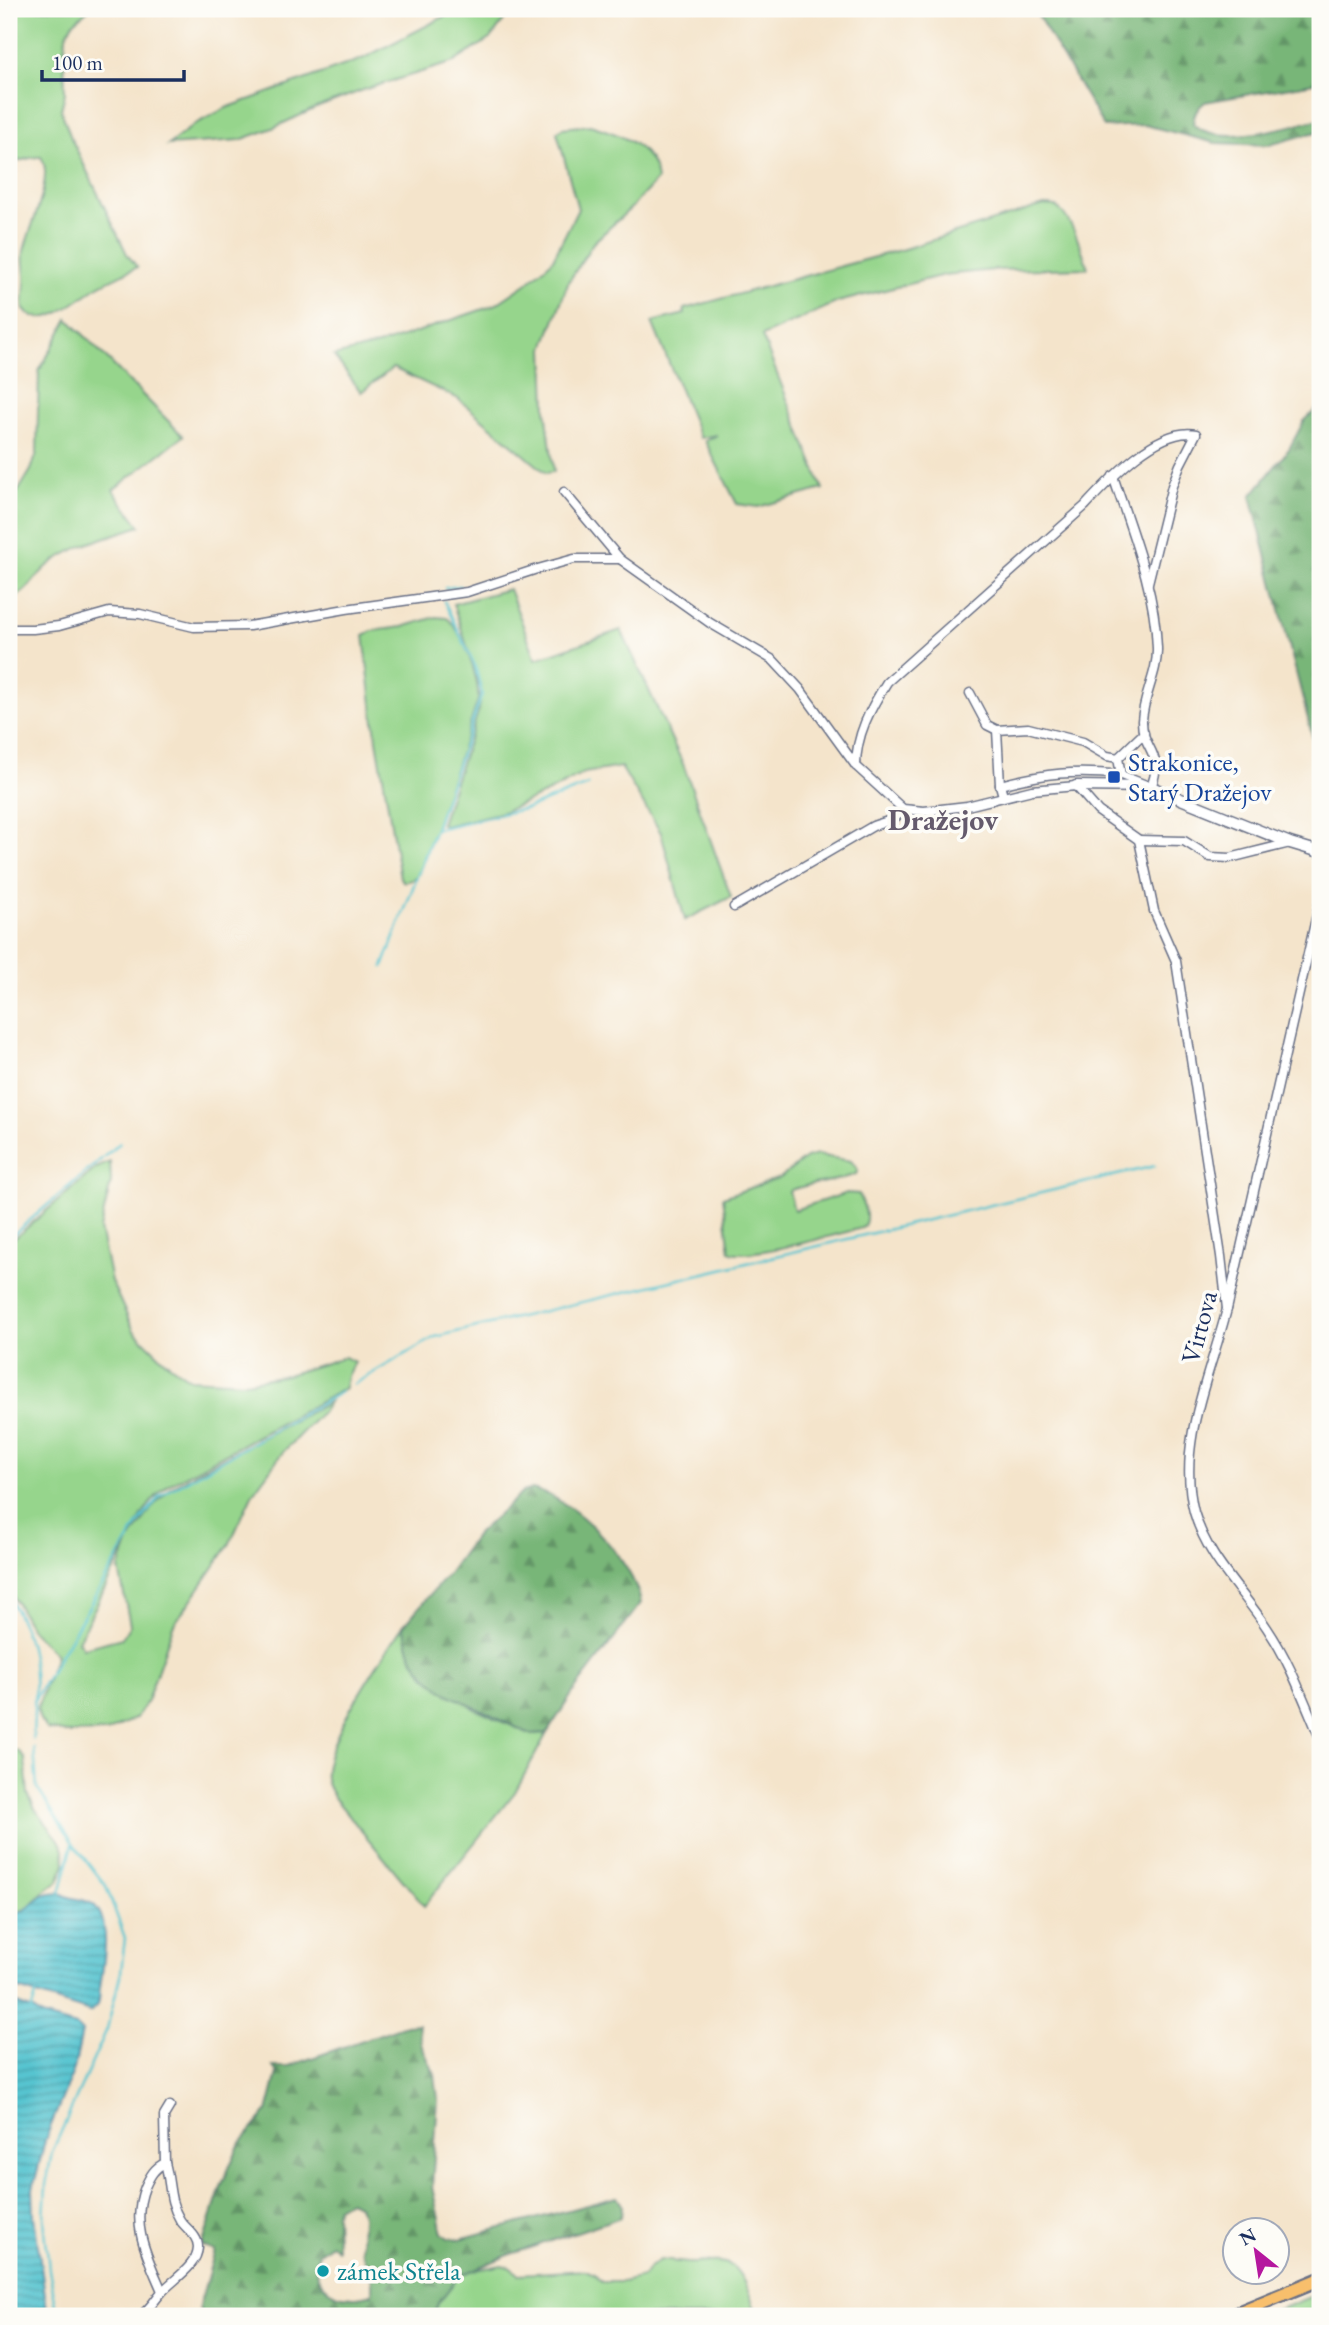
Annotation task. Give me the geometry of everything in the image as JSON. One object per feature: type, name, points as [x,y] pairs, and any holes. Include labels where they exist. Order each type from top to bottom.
[{"type":"main road","points":[[1230,2316],[1320,2279]]},
{"type":"street","points":[[856,766],[858,742],[873,704],[887,682],[1085,506],[1113,476],[1148,449],[1173,435],[1196,433],[1172,486],[1148,583]]},
{"type":"street","points":[[1113,476],[1148,583],[1157,648],[1156,667],[1142,720],[1144,733],[1156,757],[1157,773],[1151,787]]},
{"type":"street","points":[[564,492],[620,559],[710,623],[773,660],[800,689],[856,766],[903,809],[924,811],[967,806],[1032,790],[1076,786],[1151,787]]},
{"type":"street","points":[[9,629],[60,626],[108,612],[140,614],[194,627],[249,626],[346,608],[467,592],[574,559],[620,559]]},
{"type":"street","points":[[970,693],[987,725],[997,730],[1028,727],[1083,742],[1107,756],[1118,758]]},
{"type":"street","points":[[997,730],[1003,796]]},
{"type":"street","points":[[1118,758],[1144,733]]},
{"type":"street","points":[[837,741],[858,742]]},
{"type":"street","points":[[1118,758],[1121,775]]},
{"type":"street","points":[[1000,785],[1034,776],[1083,771],[1121,775],[1290,843],[1320,852]]},
{"type":"street","points":[[1076,786],[1098,811],[1139,840],[1184,841],[1210,857],[1230,858],[1290,843]]},
{"type":"street","points":[[734,907],[873,826],[894,819],[903,809]]},
{"type":"street","points":[[1139,840],[1154,911],[1176,961],[1227,1309]]},
{"type":"street","name":"Virtova","points":[[1320,901],[1227,1309],[1195,1420],[1189,1456],[1194,1510],[1201,1531],[1230,1581],[1257,1614],[1280,1650],[1320,1738]]},
{"type":"street","points":[[140,2316],[153,2313],[162,2291],[190,2265],[198,2247],[196,2238],[180,2220],[169,2195],[164,2116],[170,2106]]},
{"type":"street","points":[[162,2291],[148,2258],[138,2222],[142,2196],[150,2177],[154,2170],[165,2163]]},
{"type":"green space","points":[[9,9],[89,9],[72,24],[66,36],[65,93],[61,110],[71,138],[127,254],[137,267],[97,287],[62,311],[42,318],[32,316],[24,310],[23,303],[24,255],[43,190],[44,166],[41,157],[9,163]]},
{"type":"green space","points":[[459,9],[501,9],[505,19],[491,38],[454,62],[366,89],[240,140],[168,145],[195,124],[226,108],[362,59]]},
{"type":"green space","points":[[1034,9],[1320,9],[1320,82],[1205,102],[1196,111],[1193,124],[1205,131],[1236,135],[1320,119],[1320,131],[1269,145],[1215,143],[1145,125],[1104,127]]},
{"type":"green space","points":[[590,125],[623,137],[642,150],[654,168],[657,180],[593,243],[568,283],[544,348],[546,410],[554,472],[546,473],[457,398],[393,368],[361,392],[334,356],[382,344],[495,305],[526,284],[552,261],[578,209],[557,132],[562,128]]},
{"type":"green space","points":[[1044,205],[1056,207],[1067,218],[1088,268],[994,270],[944,275],[838,302],[762,336],[823,489],[758,507],[737,504],[705,441],[717,435],[700,438],[652,322],[685,314],[684,309],[904,249]]},
{"type":"green space","points":[[68,319],[183,436],[113,490],[140,526],[93,542],[59,558],[26,589],[9,600],[9,501],[31,470],[37,453],[39,371]]},
{"type":"green space","points":[[1320,406],[1320,766],[1251,496],[1289,449],[1304,421]]},
{"type":"green space","points":[[509,589],[536,659],[621,630],[683,764],[731,897],[685,920],[661,833],[621,767],[584,773],[503,812],[445,826],[441,824],[479,709],[481,688],[453,604]]},
{"type":"green space","points":[[436,617],[447,618],[459,633],[473,669],[478,700],[418,875],[404,882],[400,878],[374,722],[364,635]]},
{"type":"green space","points":[[817,1155],[851,1161],[858,1170],[856,1174],[847,1177],[789,1191],[794,1210],[847,1193],[859,1194],[866,1216],[862,1228],[772,1249],[739,1253],[730,1251],[723,1197],[780,1178],[806,1158]]},
{"type":"green space","points":[[110,1162],[111,1182],[100,1229],[111,1281],[134,1331],[166,1362],[190,1379],[245,1382],[287,1375],[345,1357],[354,1362],[345,1388],[170,1484],[151,1502],[131,1539],[153,1506],[171,1488],[329,1402],[283,1452],[253,1493],[229,1545],[173,1626],[147,1701],[136,1718],[107,1732],[67,1733],[47,1729],[40,1720],[37,1709],[56,1655],[32,1631],[9,1589],[9,1243],[96,1168]],"holes":[[[129,1541],[119,1569],[130,1625],[122,1638],[83,1648],[78,1641]]]},
{"type":"green space","points":[[532,1489],[566,1505],[600,1534],[627,1568],[641,1603],[576,1688],[547,1733],[530,1734],[447,1694],[426,1676],[412,1657],[403,1626],[447,1575],[476,1535],[523,1492]]},
{"type":"green space","points":[[403,1626],[412,1657],[426,1676],[475,1709],[530,1734],[547,1733],[515,1792],[424,1906],[335,1799],[326,1779],[327,1764],[343,1724]]},
{"type":"green space","points":[[18,1750],[25,1759],[28,1794],[35,1809],[59,1840],[64,1850],[65,1864],[58,1881],[29,1908],[9,1915],[9,1752]]},
{"type":"green space","points":[[418,2024],[421,2044],[435,2075],[438,2099],[432,2187],[442,2233],[448,2238],[460,2239],[617,2197],[622,2205],[621,2217],[506,2256],[459,2276],[438,2303],[434,2316],[201,2316],[199,2306],[215,2251],[202,2246],[222,2184],[239,2145],[267,2112],[277,2073],[273,2067],[286,2067],[406,2025]],"holes":[[[349,2201],[359,2205],[362,2216],[361,2250],[372,2281],[372,2294],[357,2297],[337,2294],[323,2285],[316,2271],[316,2262],[319,2253],[331,2244],[337,2249],[337,2208]]]},
{"type":"green space","points":[[660,2260],[716,2262],[732,2266],[744,2282],[758,2316],[433,2316],[438,2303],[465,2272],[502,2265],[519,2274],[586,2270],[601,2282],[622,2282],[643,2277],[648,2268]]},
{"type":"green space","points":[[1320,2293],[1320,2316],[1262,2316]]},
{"type":"water","points":[[60,1892],[91,1903],[103,1923],[105,1945],[99,2000],[90,2012],[9,1986],[9,1919],[27,1909],[44,1894]]},
{"type":"water","points":[[9,2001],[42,2016],[76,2026],[82,2032],[74,2069],[45,2140],[33,2189],[34,2217],[48,2316],[9,2316]]},
{"type":"waterway","points":[[9,348],[16,307]]},
{"type":"waterway","points":[[445,588],[460,586]]},
{"type":"waterway","points":[[383,967],[482,694],[475,666],[444,601]]},
{"type":"waterway","points":[[437,829],[528,808],[588,785]]},
{"type":"waterway","points":[[9,1238],[120,1143]]},
{"type":"waterway","points":[[354,1384],[435,1337],[1155,1166]]},
{"type":"waterway","points":[[34,1700],[138,1524],[160,1496],[341,1392]]},
{"type":"waterway","points":[[9,1598],[19,1616],[31,1650],[34,1682],[33,1739]]},
{"type":"waterway","points":[[34,1748],[37,1788],[73,1843],[60,1893]]},
{"type":"waterway","points":[[58,2316],[49,2270],[44,2219],[46,2185],[52,2152],[107,2029],[121,1972],[125,1938],[106,1886],[73,1843]]},
{"type":"waterway","points":[[31,2012],[36,1995]]},
{"type":"place","name":"Strakonice, Starý Dražejov","points":[[1114,777]]},
{"type":"place","name":"zámek Střela","points":[[323,2271]]},
{"type":"district","name":"Dražejov","points":[[943,819]]}]
